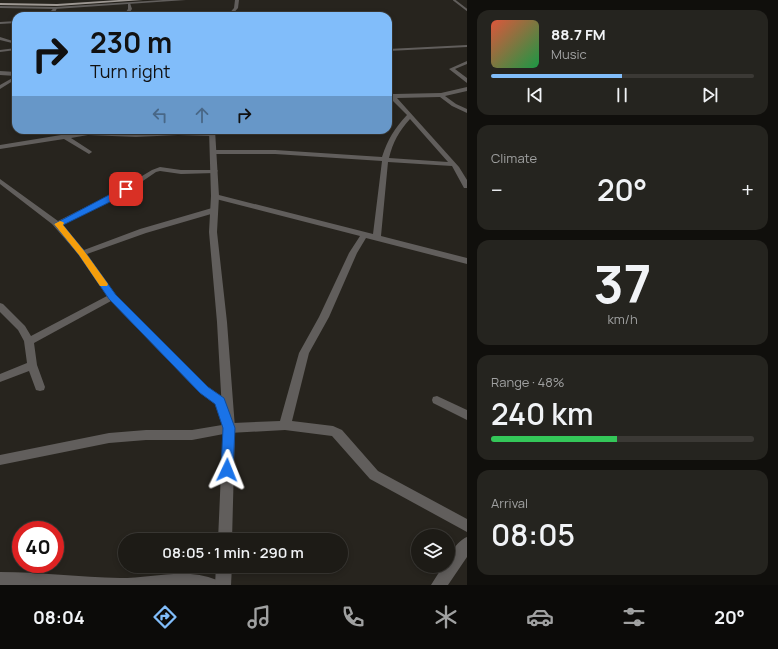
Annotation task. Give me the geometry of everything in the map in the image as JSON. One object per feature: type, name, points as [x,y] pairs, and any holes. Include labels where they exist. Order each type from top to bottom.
[{"type":"main road","points":[[0,6],[141,0]]},
{"type":"street","points":[[129,4],[167,0]]},
{"type":"street","points":[[0,6],[55,8],[184,0]]},
{"type":"street","points":[[232,12],[237,6],[236,0]]},
{"type":"street","points":[[128,12],[130,9],[129,4]]},
{"type":"street","points":[[53,12],[55,8]]},
{"type":"street","points":[[0,23],[12,22]]},
{"type":"street","points":[[0,38],[12,42]]},
{"type":"street","points":[[392,50],[467,46]]},
{"type":"street","points":[[0,51],[12,49]]},
{"type":"street","points":[[467,62],[452,69],[467,81]]},
{"type":"street","points":[[0,73],[12,74]]},
{"type":"street","points":[[0,87],[12,78]]},
{"type":"street","points":[[392,95],[440,95],[467,89]]},
{"type":"street","points":[[440,95],[444,99],[467,111]]},
{"type":"street","points":[[392,96],[423,129],[454,166],[467,186]]},
{"type":"street","points":[[377,238],[385,160],[390,143],[397,129],[410,116]]},
{"type":"street","points":[[392,128],[397,129]]},
{"type":"street","points":[[0,147],[58,134]]},
{"type":"street","points":[[64,134],[89,152]]},
{"type":"street","points":[[112,134],[157,134]]},
{"type":"street","points":[[212,134],[215,171],[214,240],[222,322],[229,428],[225,533]]},
{"type":"street","points":[[213,152],[275,152],[467,167]]},
{"type":"street","points":[[58,224],[115,196],[160,168],[181,172],[215,171]]},
{"type":"street","points":[[0,181],[58,224],[82,253],[112,297],[204,390],[220,401],[229,428]]},
{"type":"street","points":[[215,196],[467,261]]},
{"type":"street","points":[[82,253],[143,231],[215,210]]},
{"type":"street","points":[[285,425],[304,354],[324,317],[353,253],[364,235]]},
{"type":"street","points":[[29,341],[112,297]]},
{"type":"street","points":[[0,306],[22,328],[29,341],[32,365],[40,387]]},
{"type":"street","points":[[0,378],[32,365]]},
{"type":"street","points":[[437,400],[467,415]]},
{"type":"street","points":[[0,460],[109,438],[146,435],[192,435],[229,428],[285,425],[334,431],[338,433],[374,475],[467,526]]},
{"type":"street","points":[[440,585],[467,544]]},
{"type":"street","points":[[223,585],[224,573]]},
{"type":"street","points":[[0,579],[123,585],[159,581],[202,582],[212,585]]},
{"type":"lane","points":[[454,0],[467,10]]},
{"type":"slow traffic","points":[[60,223],[58,224],[82,253],[104,284]]},
{"type":"route","points":[[126,189],[58,224],[82,253],[112,297],[127,310],[204,390],[220,401],[229,428],[227,470]]}]
